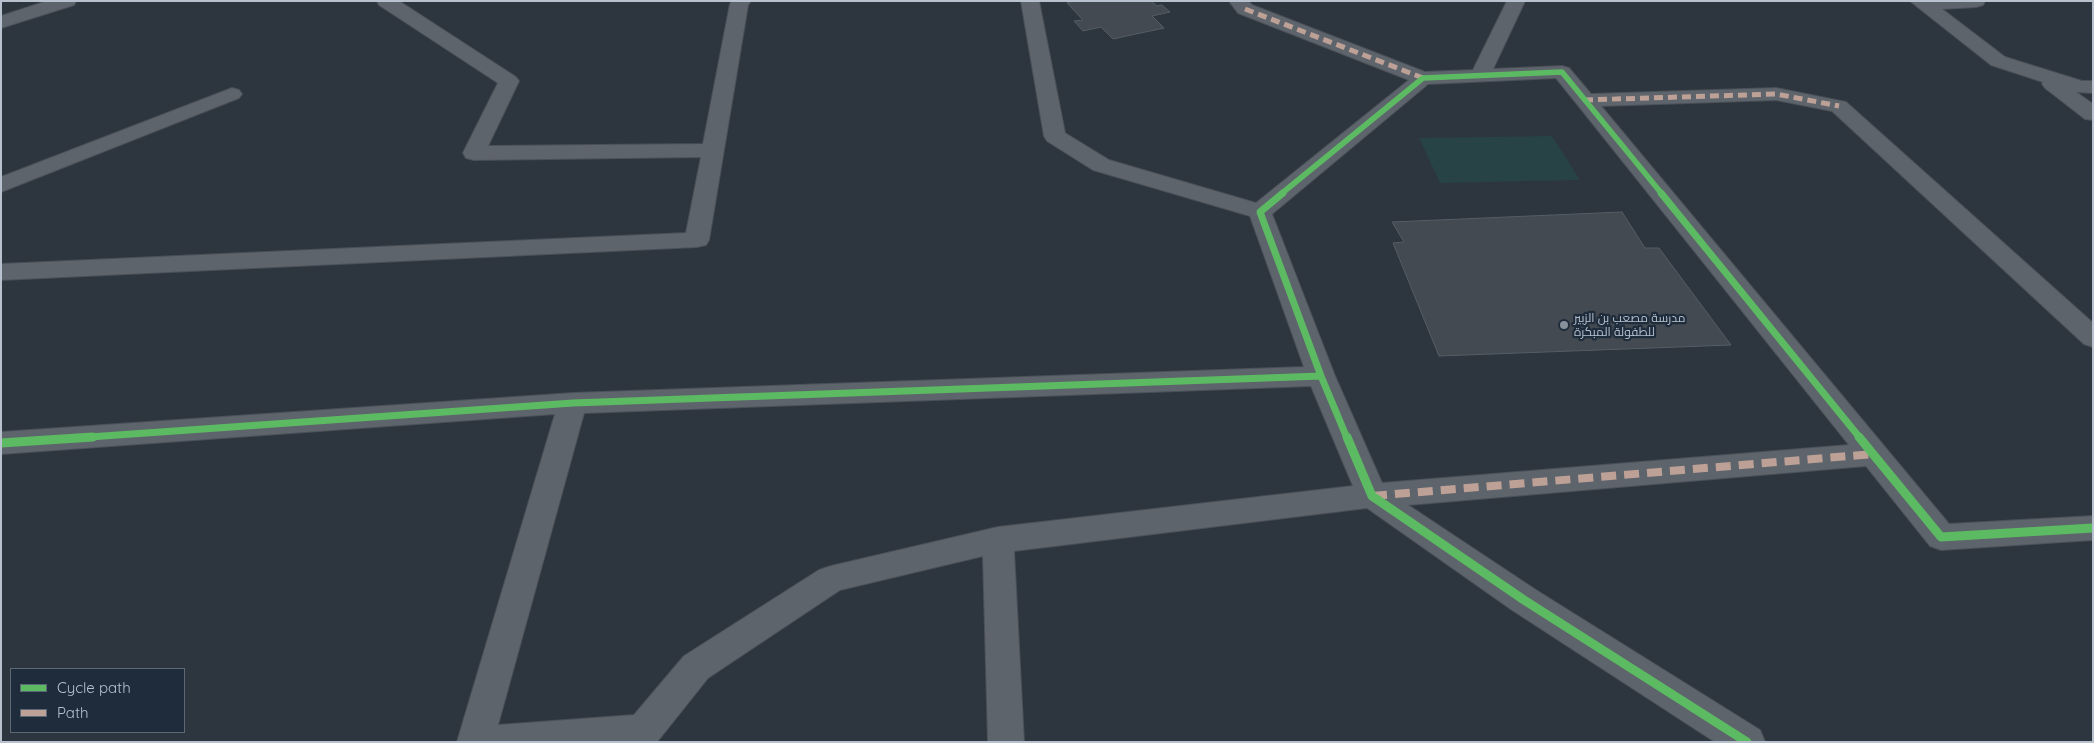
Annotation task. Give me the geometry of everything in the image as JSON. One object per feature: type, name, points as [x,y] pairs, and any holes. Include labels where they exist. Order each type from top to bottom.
[{"type":"street","points":[[1,22],[49,4],[67,1]]},
{"type":"street","points":[[386,1],[509,81],[474,153],[714,150]]},
{"type":"street","points":[[1,272],[697,240],[739,4],[742,1]]},
{"type":"street","points":[[1030,1],[1055,136],[1101,165],[1260,212]]},
{"type":"street","points":[[1238,1],[1245,9],[1422,78],[1562,72],[1941,537],[2093,528]]},
{"type":"street","points":[[1480,76],[1516,1]]},
{"type":"street","points":[[1922,3],[1976,1]]},
{"type":"street","points":[[1922,3],[1998,61],[2081,87],[2093,87]]},
{"type":"street","points":[[2035,72],[2093,114]]},
{"type":"street","points":[[1260,212],[1422,78]]},
{"type":"street","points":[[1,185],[232,94]]},
{"type":"street","points":[[1584,100],[1776,94],[1839,106],[2093,338]]},
{"type":"street","points":[[1260,212],[1321,376],[1372,496],[1524,600],[1747,742]]},
{"type":"street","points":[[1,443],[572,403],[1321,376]]},
{"type":"street","points":[[475,742],[572,403]]},
{"type":"street","points":[[496,742],[641,737],[696,667],[831,579],[998,540],[1372,496],[1873,454]]},
{"type":"street","points":[[998,540],[1006,742]]},
{"type":"green space","points":[[1552,136],[1580,180],[1440,183],[1419,138]]},
{"type":"building","points":[[1074,1],[1151,1],[1157,6],[1162,5],[1170,12],[1152,16],[1164,28],[1113,39],[1101,27],[1083,31],[1074,21],[1083,20],[1067,3]]},
{"type":"building","points":[[1622,212],[1645,248],[1659,248],[1731,345],[1439,356],[1393,243],[1404,242],[1392,222]]},
{"type":"marked path","points":[[1245,9],[1423,78]]},
{"type":"marked path","points":[[1584,100],[1776,94],[1839,106]]},
{"type":"marked path","points":[[1372,496],[1873,454]]},
{"type":"cycle path","points":[[1747,742],[1524,600],[1372,496],[1321,376],[1260,212],[1423,78],[1562,72],[1941,537],[2093,528]]},
{"type":"cycle path","points":[[1,443],[573,403],[1321,376]]},
{"type":"place","name":"مدرسة مصعب بن الزبير للطفولة المبكرة","points":[[1564,325]]}]
